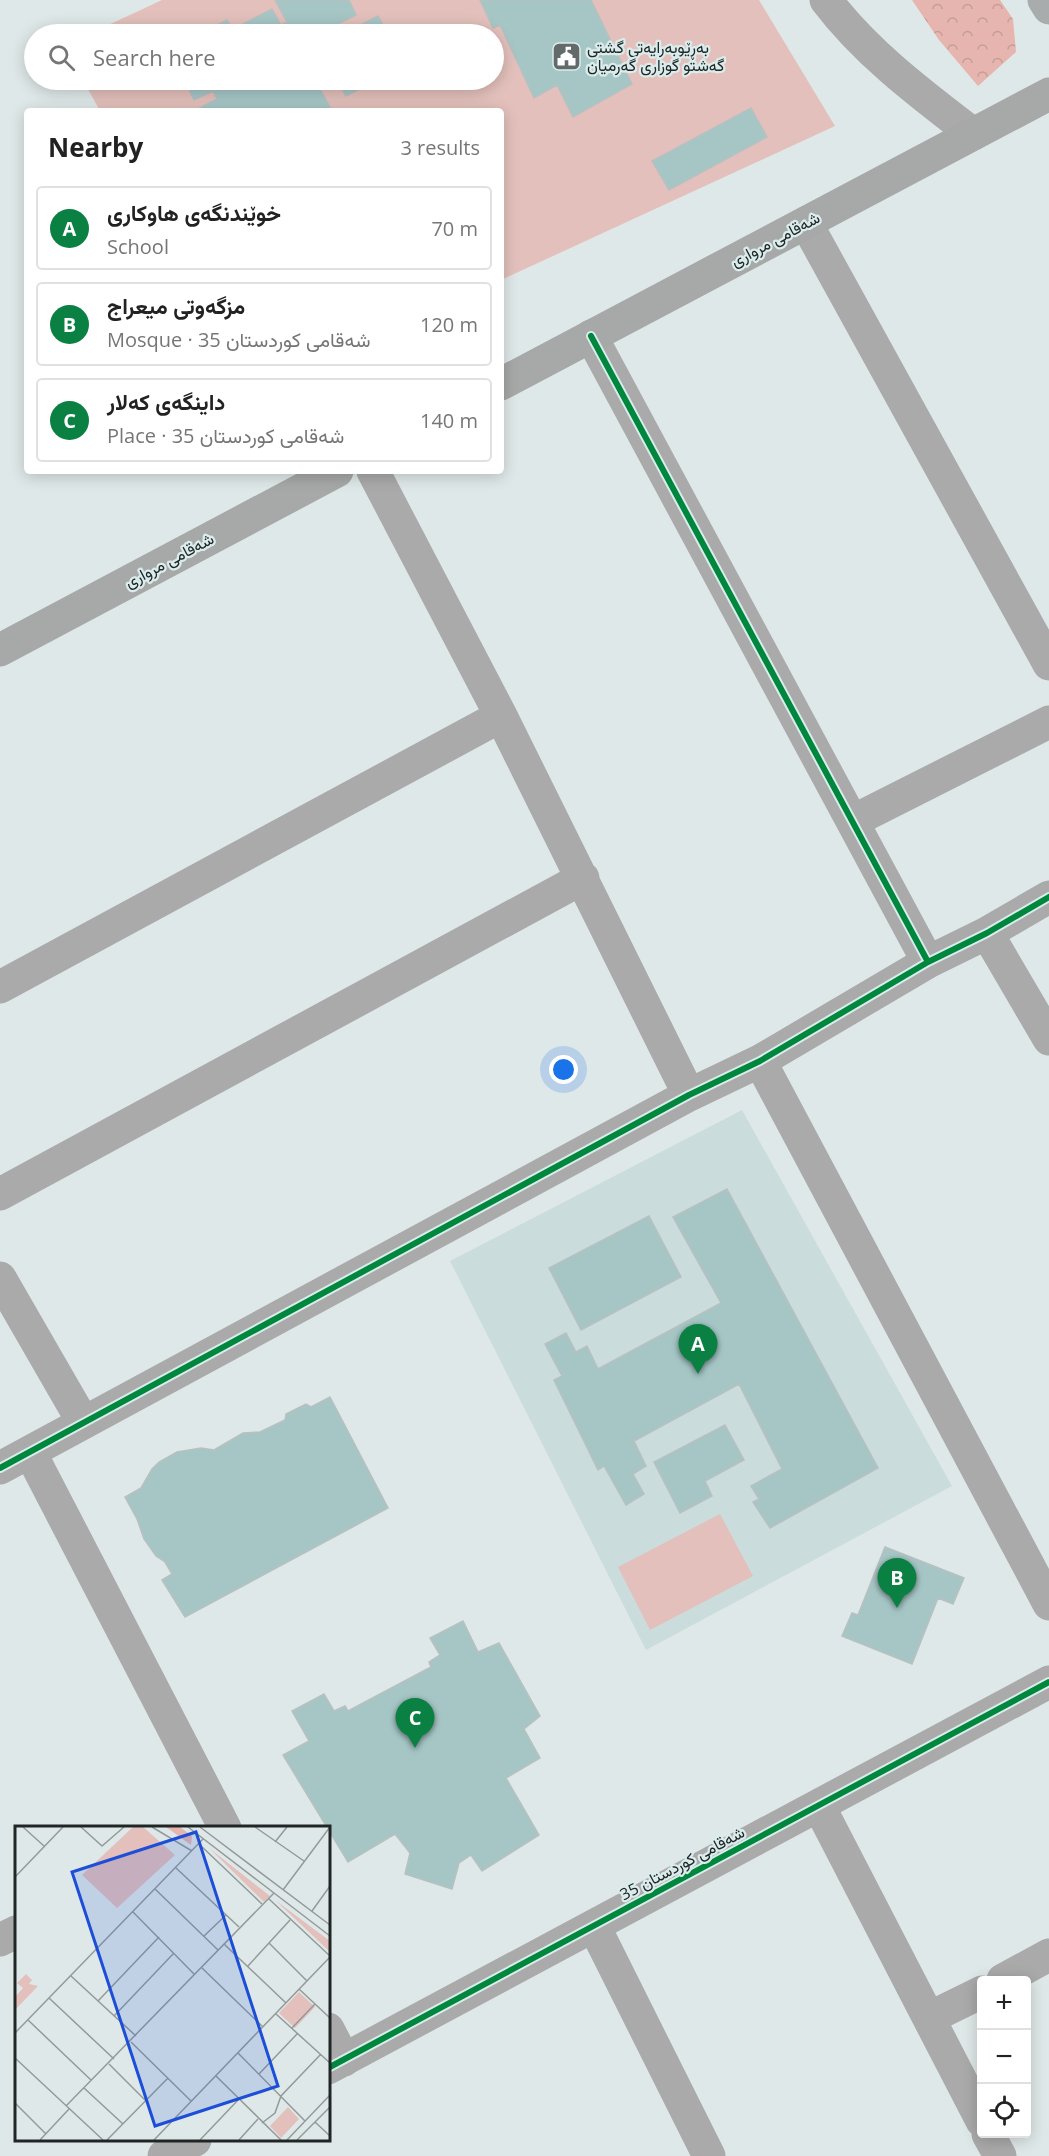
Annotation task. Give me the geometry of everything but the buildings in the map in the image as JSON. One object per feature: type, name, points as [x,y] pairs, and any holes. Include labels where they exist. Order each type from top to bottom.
[{"type":"main road","points":[[1044,0],[1049,8]]},
{"type":"street","points":[[826,0],[901,78],[973,134]]},
{"type":"street","name":"شەقامی مرواری","points":[[504,382],[973,134],[1047,100]]},
{"type":"street","points":[[806,223],[1049,664]]},
{"type":"street","points":[[591,336],[928,962]]},
{"type":"street","name":"شەقامی مرواری","points":[[0,650],[331,474]]},
{"type":"street","points":[[375,474],[501,716],[689,1095]]},
{"type":"street","points":[[0,987],[501,716]]},
{"type":"street","points":[[853,821],[1049,722]]},
{"type":"street","points":[[0,1194],[583,878]]},
{"type":"street","points":[[0,1468],[689,1095],[760,1061],[928,962],[987,933],[1049,897]]},
{"type":"street","points":[[987,933],[1049,1039]]},
{"type":"street","points":[[760,1061],[1049,1604]]},
{"type":"street","points":[[0,1278],[83,1422]]},
{"type":"street","points":[[30,1452],[221,1826]]},
{"type":"street","name":"شەقامی کوردستان 35","points":[[336,2064],[1049,1682]]},
{"type":"street","points":[[819,1806],[977,2113]]},
{"type":"street","points":[[594,1926],[709,2156]]},
{"type":"street","points":[[0,1940],[15,1932]]},
{"type":"street","points":[[1010,1976],[1049,1955]]},
{"type":"street","points":[[929,2018],[977,1994]]},
{"type":"street","points":[[330,2038],[336,2064]]},
{"type":"street","points":[[991,2138],[1000,2156]]},
{"type":"street","points":[[164,2156],[191,2141]]},
{"type":"shaded area","points":[[162,0],[759,0],[835,126],[504,279],[504,108],[98,108],[88,90],[504,90],[504,24],[110,24]]},
{"type":"shaded area","points":[[742,1110],[952,1486],[646,1650],[450,1261]]},
{"type":"shaded area","points":[[720,1514],[753,1576],[650,1630],[618,1567]]},
{"type":"green space","points":[[912,0],[1000,0],[1013,19],[1016,52],[978,86],[939,40]]},
{"type":"cycle path","points":[[591,336],[928,962]]},
{"type":"cycle path","points":[[0,1468],[689,1095],[760,1061],[928,962],[987,933],[1049,897]]},
{"type":"cycle path","points":[[330,2067],[1049,1682]]},
{"type":"place","name":"بەڕێوبەرایەتی گشتی گەشتو گوزاری گەرمیان","points":[[566,56]]},
{"type":"place","name":"خوێندنگەی هاوکاری","points":[[698,1374]]},
{"type":"place","name":"مزگەوتی میعراج","points":[[897,1608]]},
{"type":"place","name":"داینگەی کەلار","points":[[415,1748]]}]
